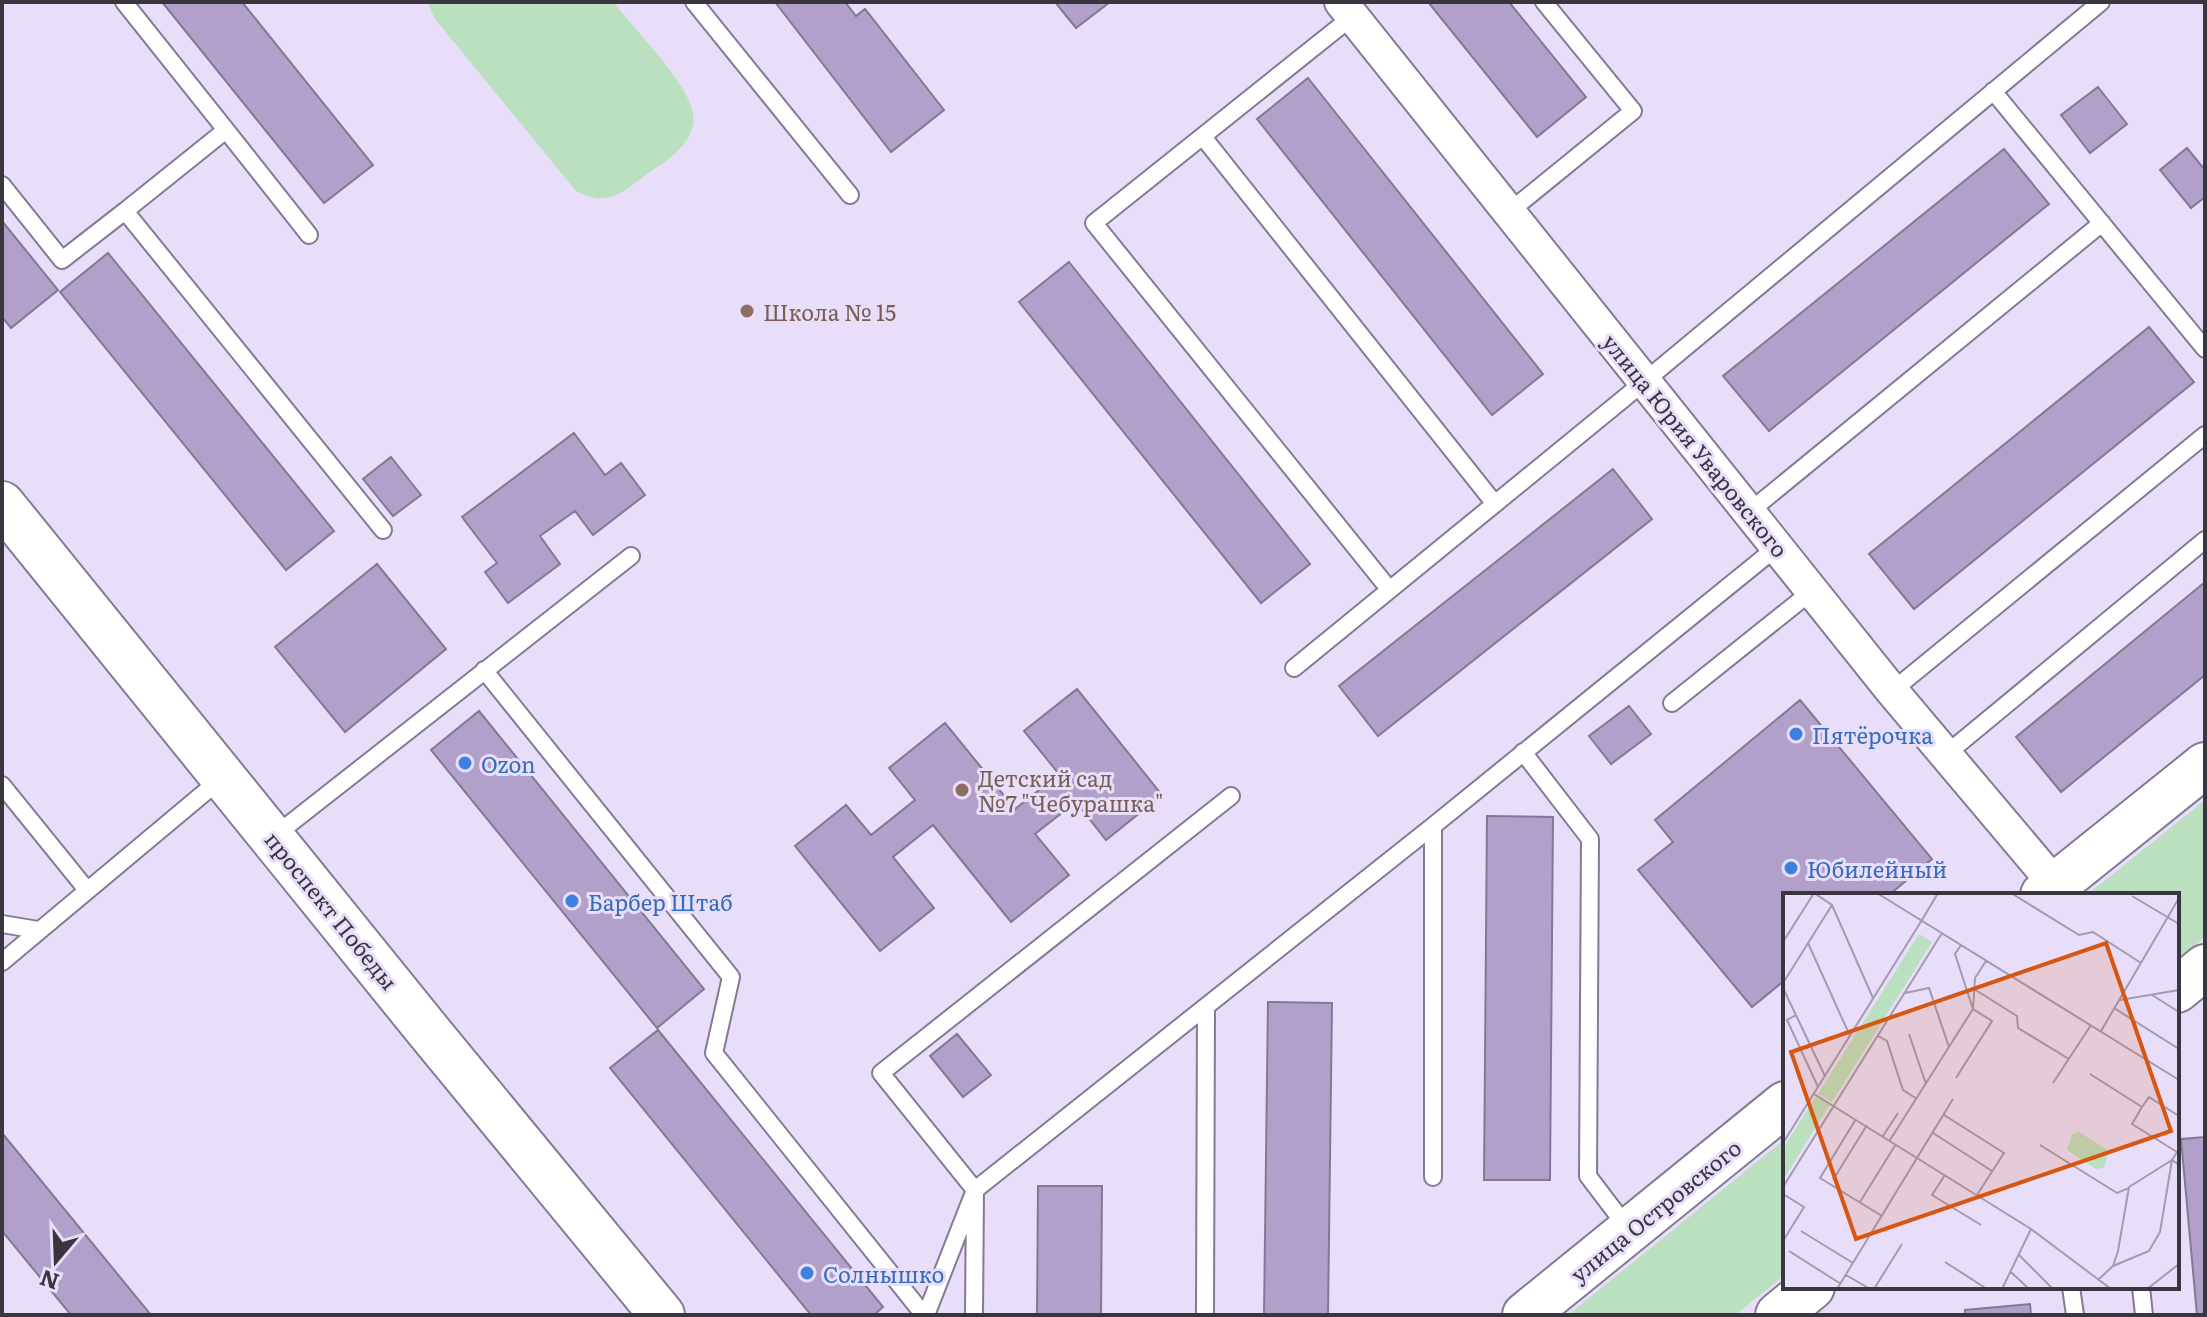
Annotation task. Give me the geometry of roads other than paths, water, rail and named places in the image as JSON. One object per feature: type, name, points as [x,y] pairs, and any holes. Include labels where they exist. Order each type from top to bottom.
[{"type":"main road","name":"проспект Победы","points":[[2,504],[662,1315]]},
{"type":"main road","points":[[2054,892],[2205,765]]},
{"type":"main road","points":[[2179,988],[2205,967]]},
{"type":"main road","name":"улица Островского","points":[[1525,1315],[1783,1106]]},
{"type":"street","name":"улица Юрия Уваровского","points":[[1347,9],[2054,892]]},
{"type":"lane","points":[[124,2],[309,235]]},
{"type":"lane","points":[[694,2],[850,195]]},
{"type":"lane","points":[[1509,212],[1633,111],[1544,2]]},
{"type":"lane","points":[[1294,668],[2101,2]]},
{"type":"lane","points":[[1347,9],[1203,137],[1094,223],[1389,589]]},
{"type":"lane","points":[[1993,91],[2205,349]]},
{"type":"lane","points":[[2,185],[62,260],[226,130]]},
{"type":"lane","points":[[1203,137],[1495,504]]},
{"type":"lane","points":[[125,211],[383,530]]},
{"type":"lane","points":[[1749,512],[2102,223]]},
{"type":"lane","points":[[1892,691],[2205,435]]},
{"type":"lane","points":[[1944,756],[2205,540]]},
{"type":"lane","points":[[484,670],[731,977],[714,1053],[925,1315],[975,1190],[1433,826],[1777,547]]},
{"type":"lane","points":[[273,837],[631,556]]},
{"type":"lane","points":[[1672,703],[1812,591]]},
{"type":"lane","points":[[1523,752],[1590,839],[1588,1176],[1629,1231]]},
{"type":"lane","points":[[2,962],[224,776]]},
{"type":"lane","points":[[2,785],[87,890]]},
{"type":"lane","points":[[974,1315],[975,1190],[881,1073],[1231,796]]},
{"type":"lane","points":[[1433,826],[1433,1177]]},
{"type":"lane","points":[[2,924],[38,930]]},
{"type":"lane","points":[[1205,1315],[1206,1007]]},
{"type":"lane","points":[[2071,1289],[2075,1315]]},
{"type":"lane","points":[[2141,1289],[2144,1315]]},
{"type":"place","name":"Школа № 15","points":[[747,311]]},
{"type":"place","name":"Пятёрочка","points":[[1796,734]]},
{"type":"place","name":"Ozon","points":[[465,763]]},
{"type":"place","name":"Детский сад №7 \"Чебурашка\"","points":[[962,790]]},
{"type":"place","name":"Юбилейный","points":[[1791,868]]},
{"type":"place","name":"Барбер Штаб","points":[[572,901]]},
{"type":"place","name":"Солнышко","points":[[807,1273]]}]
